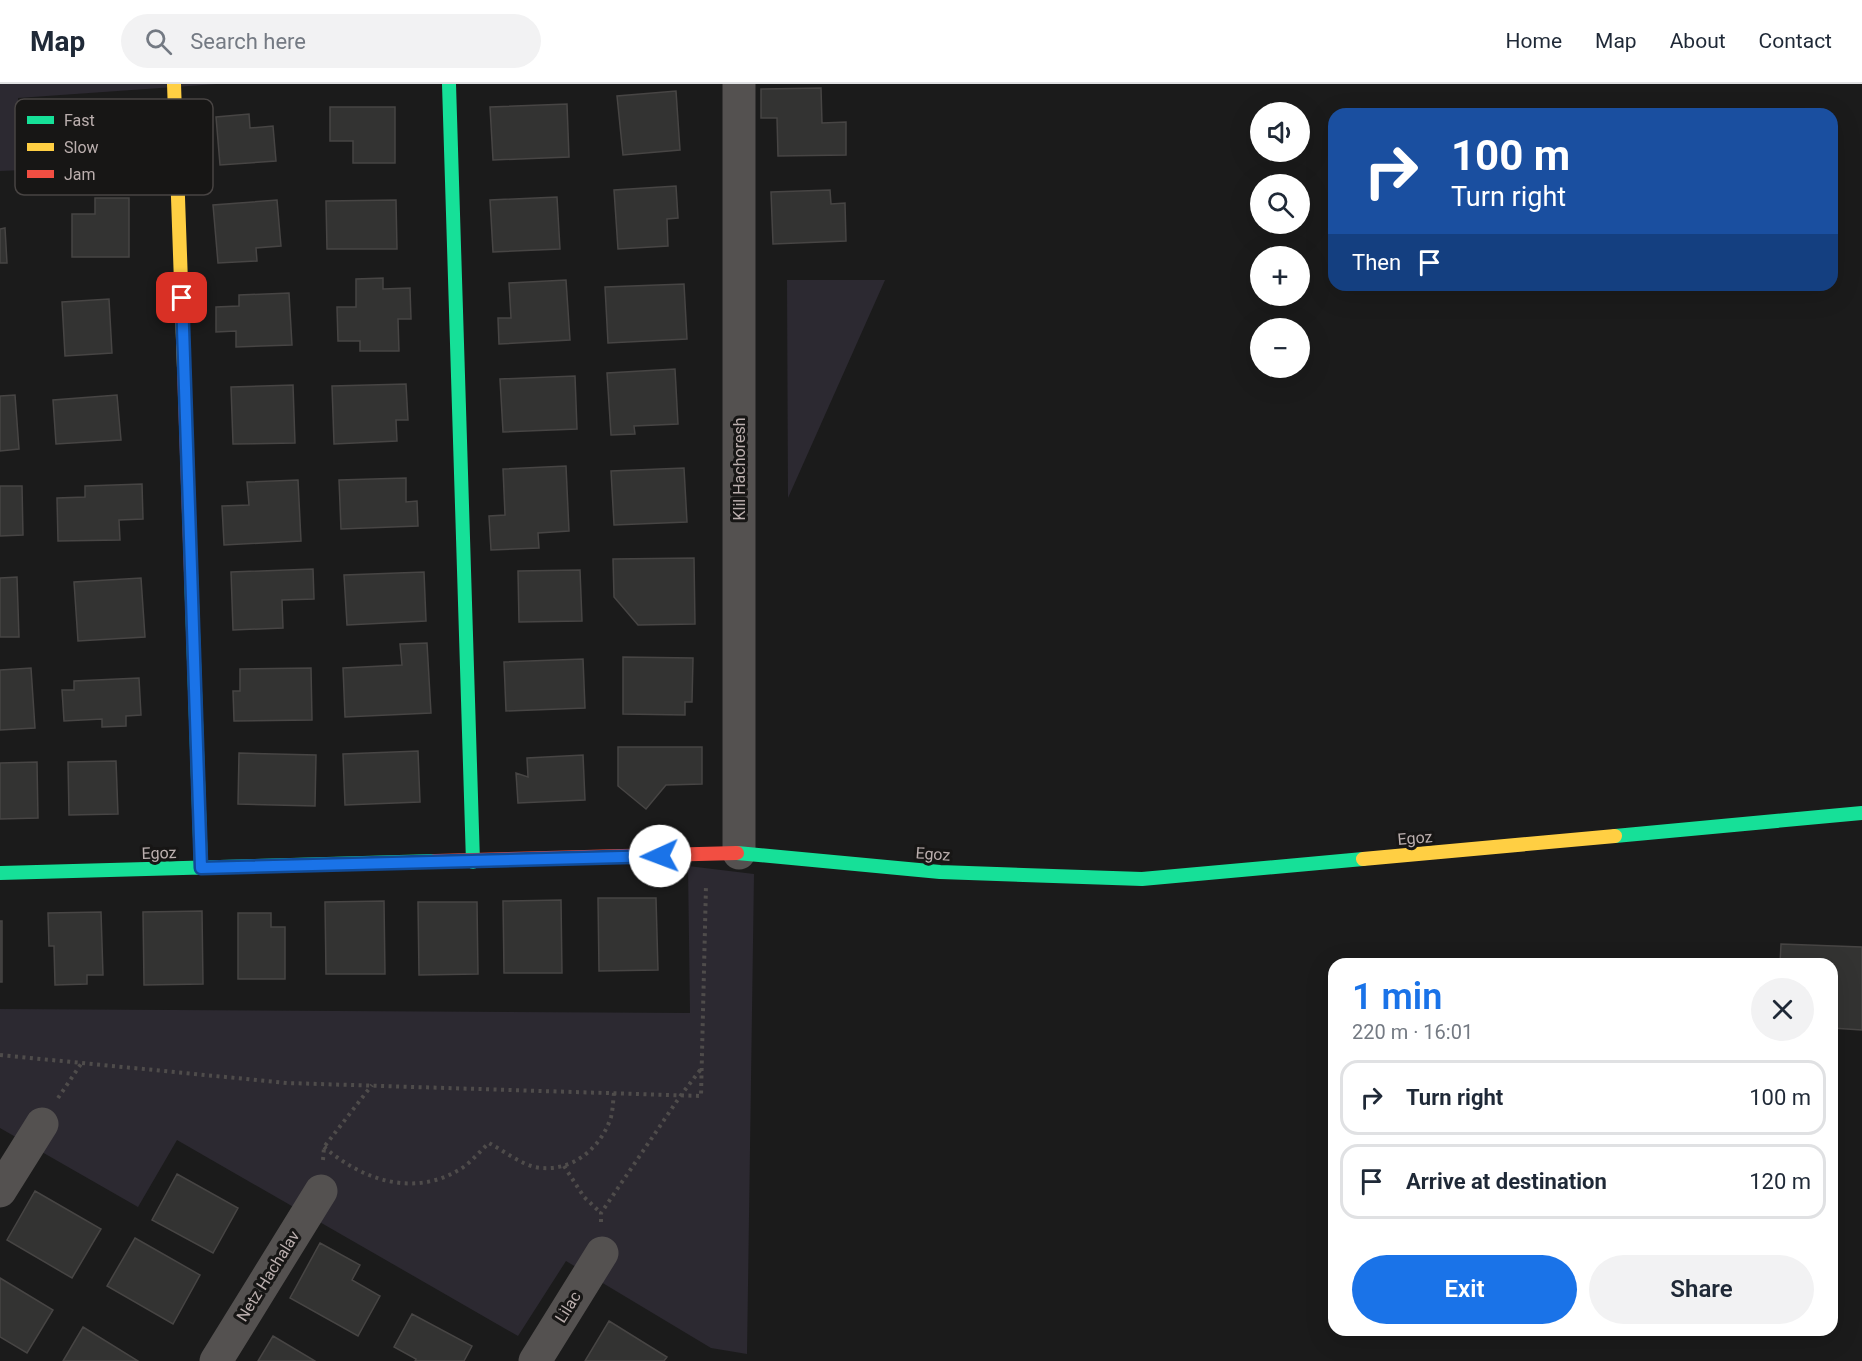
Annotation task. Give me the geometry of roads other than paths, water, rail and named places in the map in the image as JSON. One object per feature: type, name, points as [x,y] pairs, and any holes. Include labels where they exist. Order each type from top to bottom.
[{"type":"street","points":[[174,84],[175,99]]},
{"type":"street","points":[[450,84],[473,862]]},
{"type":"street","name":"Klil Hachoresh","points":[[739,84],[739,854]]},
{"type":"street","points":[[178,195],[201,868]]},
{"type":"street","name":"Egoz","points":[[0,873],[739,854],[828,864],[1033,877],[1142,879],[1862,813]]},
{"type":"street","points":[[0,1191],[42,1124]]},
{"type":"street","name":"Netz Hachalav","points":[[216,1361],[321,1191]]},
{"type":"street","name":"Lilac","points":[[535,1361],[602,1253]]}]
